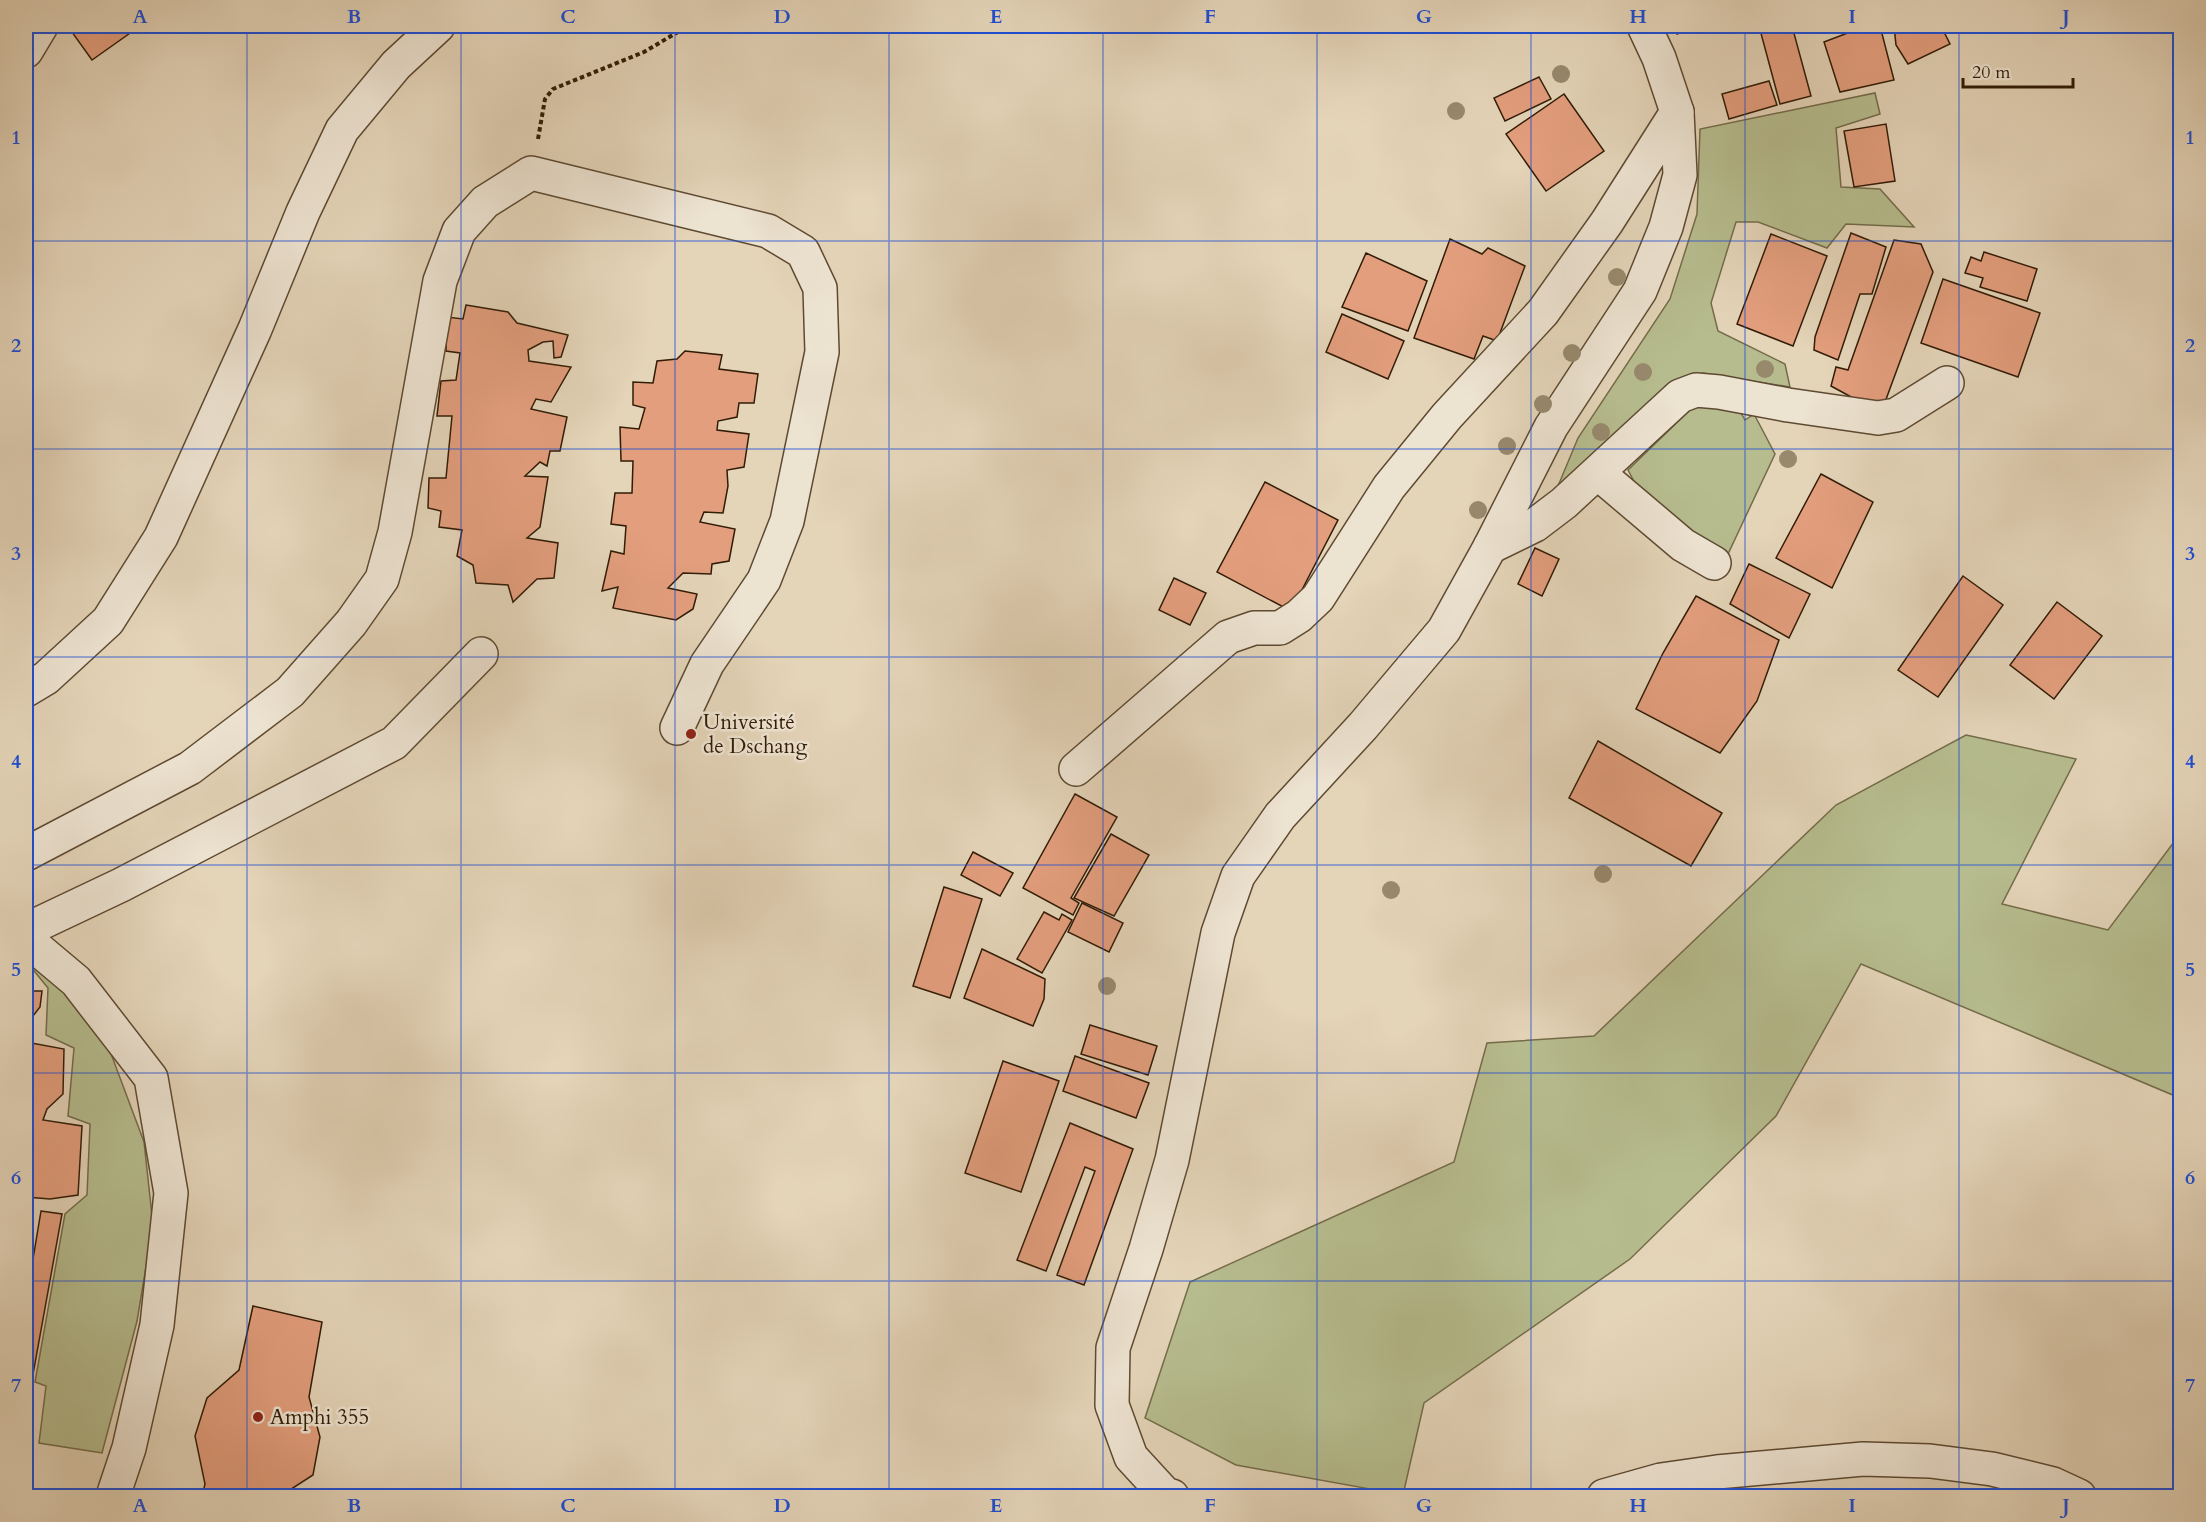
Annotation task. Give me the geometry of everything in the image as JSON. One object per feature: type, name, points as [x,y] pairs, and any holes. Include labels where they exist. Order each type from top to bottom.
[{"type":"street","points":[[26,51],[41,26]]},
{"type":"street","points":[[26,690],[46,678],[108,621],[161,537],[255,328],[303,212],[342,130],[396,64],[438,26]]},
{"type":"street","points":[[1172,1497],[1166,1494],[1131,1457],[1112,1404],[1113,1347],[1146,1249],[1172,1160],[1218,933],[1238,876],[1280,816],[1363,726],[1444,630],[1490,547],[1551,427],[1640,291],[1666,228],[1680,175],[1677,112],[1659,58],[1644,26]]},
{"type":"street","points":[[1076,769],[1228,637],[1254,628],[1280,628],[1299,616],[1318,598],[1389,487],[1447,416],[1543,312],[1607,222],[1677,112]]},
{"type":"street","points":[[26,854],[190,768],[291,692],[351,623],[382,579],[394,532],[440,280],[459,231],[485,202],[531,173],[768,231],[803,252],[820,288],[822,352],[786,521],[764,580],[707,664],[677,728]]},
{"type":"street","points":[[1490,547],[1534,525],[1564,503],[1680,396],[1696,390],[1878,418],[1896,416],[1947,383]]},
{"type":"street","points":[[1598,473],[1683,544],[1714,563]]},
{"type":"street","points":[[26,930],[121,885],[394,744],[481,654]]},
{"type":"street","points":[[26,939],[76,981],[151,1078],[171,1193],[157,1325],[129,1448],[113,1497]]},
{"type":"street","points":[[1604,1497],[1661,1480],[1716,1472],[1863,1459],[1930,1461],[1992,1469],[2053,1484],[2079,1497]]},
{"type":"path","points":[[531,173],[545,99],[553,89],[644,52],[688,26]]},
{"type":"green space","points":[[1875,93],[1880,114],[1836,128],[1841,187],[1880,189],[1914,227],[1846,224],[1827,248],[1758,222],[1736,222],[1711,303],[1718,331],[1785,364],[1790,387],[1703,373],[1666,398],[1553,498],[1578,438],[1670,299],[1697,214],[1700,129]]},
{"type":"green space","points":[[1706,403],[1737,406],[1745,420],[1754,414],[1775,454],[1728,554],[1687,540],[1638,489],[1628,470],[1693,407]]},
{"type":"green space","points":[[1966,735],[2076,759],[2002,904],[2108,930],[2180,834],[2180,1098],[1861,964],[1776,1116],[1630,1259],[1424,1403],[1403,1495],[1236,1465],[1145,1418],[1190,1282],[1454,1162],[1487,1043],[1594,1036],[1836,805]]},
{"type":"green space","points":[[26,961],[55,981],[110,1051],[144,1142],[153,1225],[137,1321],[102,1453],[39,1443],[46,1386],[35,1382],[65,1214],[87,1195],[90,1124],[68,1116],[74,1048],[46,1035],[48,988]]},
{"type":"building","points":[[72,26],[140,26],[92,60],[69,28]]},
{"type":"building","points":[[1674,26],[1699,26],[1677,34]]},
{"type":"building","points":[[1759,26],[1792,26],[1811,96],[1780,104]]},
{"type":"building","points":[[1866,26],[1880,26],[1894,80],[1840,92],[1824,42]]},
{"type":"building","points":[[1894,26],[1941,26],[1950,44],[1908,64],[1896,45]]},
{"type":"building","points":[[1539,77],[1551,99],[1505,121],[1494,98]]},
{"type":"building","points":[[1769,81],[1777,105],[1729,119],[1722,94]]},
{"type":"building","points":[[1564,94],[1604,151],[1546,191],[1506,134]]},
{"type":"building","points":[[1886,124],[1895,181],[1854,187],[1844,131]]},
{"type":"building","points":[[1851,233],[1886,247],[1872,294],[1860,294],[1838,360],[1814,350],[1815,337]]},
{"type":"building","points":[[1771,234],[1827,256],[1793,346],[1737,324]]},
{"type":"building","points":[[1450,239],[1482,254],[1488,248],[1525,266],[1497,341],[1483,336],[1474,359],[1414,338]]},
{"type":"building","points":[[1894,240],[1921,244],[1933,272],[1885,402],[1864,404],[1831,386],[1836,367],[1848,370]]},
{"type":"building","points":[[1984,252],[2037,269],[2027,301],[1980,287],[1983,278],[1965,273],[1971,257],[1981,261]]},
{"type":"building","points":[[1366,253],[1427,281],[1408,331],[1342,307]]},
{"type":"building","points":[[1943,279],[2040,313],[2018,377],[1921,343]]},
{"type":"building","points":[[466,305],[508,312],[517,323],[568,335],[561,357],[554,358],[553,341],[543,342],[528,350],[529,361],[571,367],[551,402],[536,399],[531,409],[567,417],[560,451],[550,451],[547,466],[540,462],[525,476],[548,477],[540,527],[527,538],[558,543],[554,578],[537,579],[513,602],[508,585],[476,583],[473,565],[457,556],[462,530],[439,527],[441,511],[428,508],[429,478],[446,478],[452,416],[437,416],[441,381],[456,380],[460,353],[446,351],[447,317],[463,319]]},
{"type":"building","points":[[1342,314],[1404,341],[1388,379],[1326,352]]},
{"type":"building","points":[[685,351],[722,355],[719,369],[758,374],[754,403],[739,403],[737,417],[718,421],[717,430],[749,434],[744,467],[727,470],[728,486],[723,513],[704,512],[700,522],[735,529],[729,561],[712,564],[711,574],[683,573],[668,588],[697,594],[693,609],[676,620],[613,608],[618,587],[602,591],[611,551],[624,554],[626,526],[611,524],[615,493],[632,493],[633,461],[621,461],[620,427],[639,429],[645,408],[633,405],[633,382],[653,383],[657,361],[677,359]]},
{"type":"building","points":[[1821,474],[1873,502],[1832,588],[1776,558]]},
{"type":"building","points":[[1265,482],[1338,520],[1291,611],[1217,572]]},
{"type":"building","points":[[1535,548],[1559,559],[1542,596],[1518,584]]},
{"type":"building","points":[[1749,564],[1810,594],[1789,638],[1730,604]]},
{"type":"building","points":[[1963,576],[2003,605],[1938,697],[1898,670]]},
{"type":"building","points":[[1174,578],[1206,593],[1190,625],[1159,610]]},
{"type":"building","points":[[1696,596],[1779,640],[1757,701],[1720,753],[1636,709],[1663,653]]},
{"type":"building","points":[[2057,602],[2102,636],[2054,699],[2010,665]]},
{"type":"building","points":[[1598,741],[1722,813],[1691,866],[1569,798]]},
{"type":"building","points":[[1075,794],[1117,817],[1071,898],[1079,903],[1073,915],[1023,888]]},
{"type":"building","points":[[1111,834],[1149,855],[1114,916],[1074,898]]},
{"type":"building","points":[[973,852],[1013,873],[1000,896],[961,875]]},
{"type":"building","points":[[944,887],[982,899],[950,998],[913,986]]},
{"type":"building","points":[[1082,903],[1123,923],[1109,952],[1068,932]]},
{"type":"building","points":[[1044,912],[1059,920],[1062,914],[1072,920],[1042,973],[1017,959]]},
{"type":"building","points":[[982,949],[1045,979],[1044,999],[1033,1026],[964,998]]},
{"type":"building","points":[[26,991],[42,991],[40,1007],[26,1025]]},
{"type":"building","points":[[1090,1025],[1157,1046],[1148,1075],[1081,1054]]},
{"type":"building","points":[[26,1042],[64,1049],[63,1094],[47,1109],[43,1120],[82,1126],[78,1195],[50,1199],[26,1197]]},
{"type":"building","points":[[1075,1056],[1149,1083],[1136,1118],[1063,1091]]},
{"type":"building","points":[[1003,1061],[1059,1081],[1021,1192],[965,1173]]},
{"type":"building","points":[[1070,1123],[1133,1149],[1084,1285],[1057,1275],[1095,1171],[1085,1167],[1046,1271],[1017,1260]]},
{"type":"building","points":[[41,1211],[62,1214],[26,1413],[26,1301]]},
{"type":"building","name":"Amphi 355","points":[[253,1306],[322,1322],[309,1397],[320,1437],[313,1475],[285,1493],[284,1496],[202,1496],[205,1484],[195,1436],[207,1398],[239,1370]]},
{"type":"place","name":"Université de Dschang","points":[[691,734]]},
{"type":"place","name":"Amphi 355","points":[[258,1417]]}]
